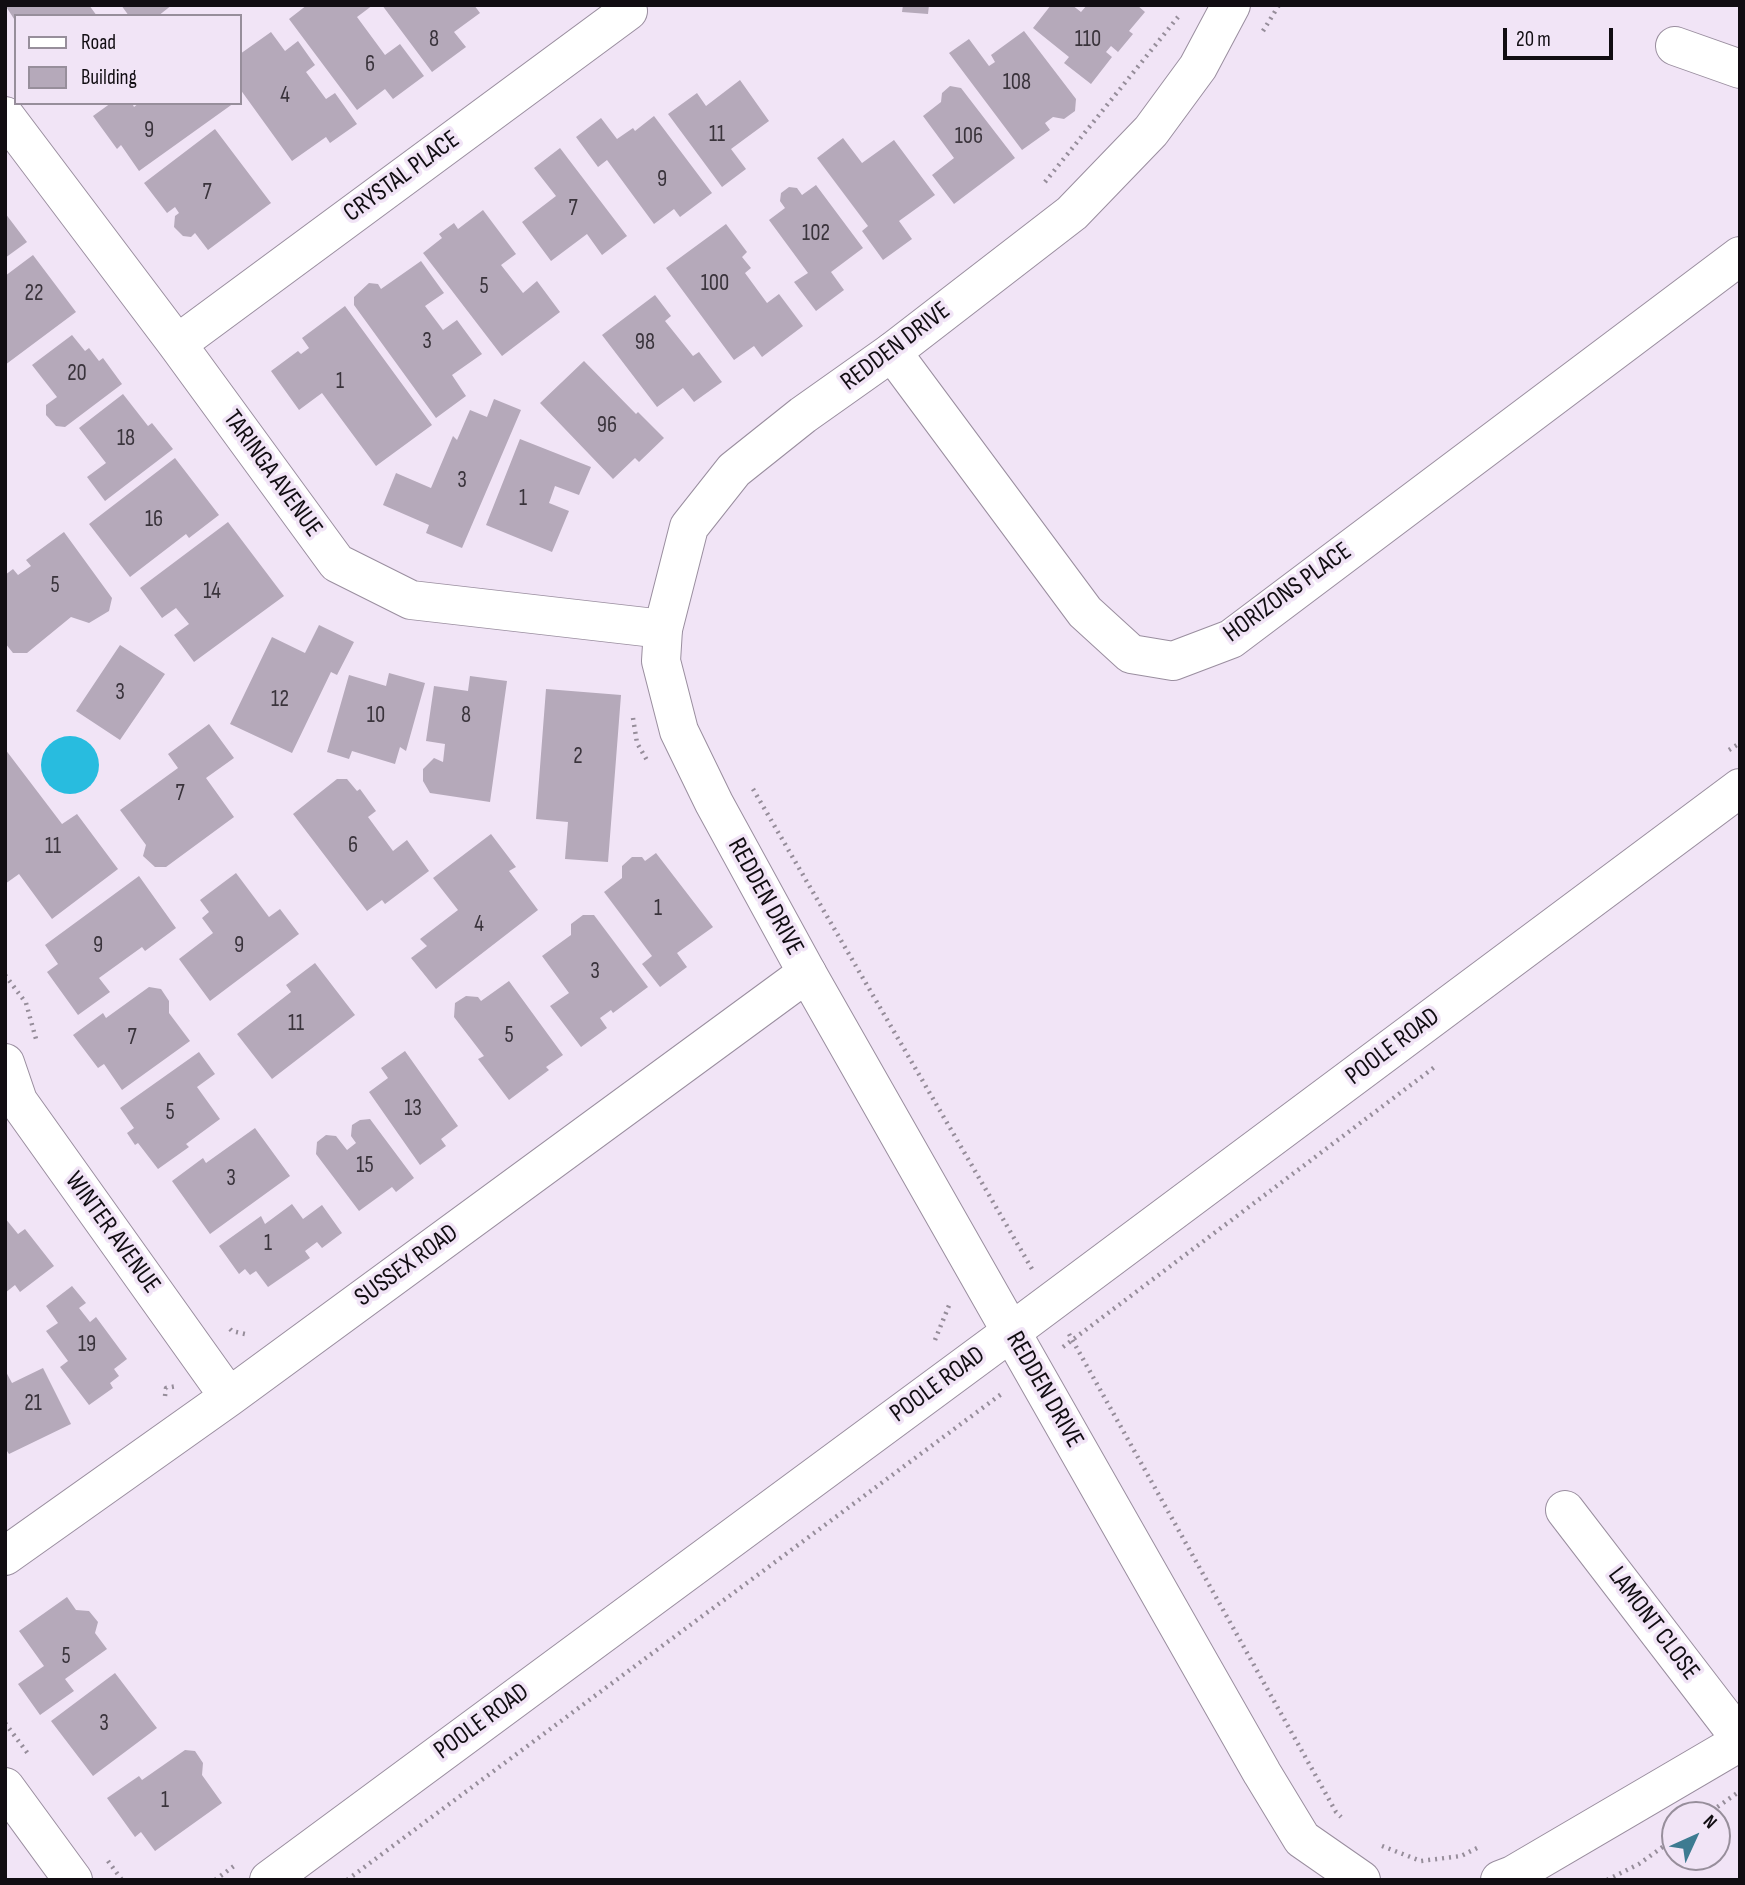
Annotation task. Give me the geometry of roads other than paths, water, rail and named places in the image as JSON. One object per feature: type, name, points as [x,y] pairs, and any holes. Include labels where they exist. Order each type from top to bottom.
[{"type":"street","name":"REDDEN DRIVE","points":[[1231,5],[1198,67],[1151,131],[1072,214],[892,352],[803,415],[734,470],[689,527],[663,629],[661,662],[679,731],[714,803],[807,973],[1011,1332],[1018,1381],[1302,1839],[1361,1880]]},
{"type":"street","name":"CRYSTAL PLACE","points":[[177,344],[628,11]]},
{"type":"street","points":[[1675,46],[1740,69]]},
{"type":"street","name":"TARINGA AVENUE","points":[[5,116],[177,344],[337,563],[411,600],[663,629]]},
{"type":"street","name":"HORIZONS PLACE","points":[[892,352],[1085,612],[1130,654],[1173,661],[1231,639],[1740,256]]},
{"type":"street","name":"POOLE ROAD","points":[[253,1871],[1011,1332],[1740,788]]},
{"type":"street","name":"SUSSEX ROAD","points":[[5,1556],[229,1397],[807,973]]},
{"type":"street","name":"WINTER AVENUE","points":[[22,1057],[18,1101],[229,1397]]},
{"type":"street","name":"LAMONT CLOSE","points":[[1566,1510],[1740,1740]]},
{"type":"street","points":[[1500,1880],[1513,1875],[1740,1740]]},
{"type":"street","points":[[5,1787],[73,1880]]},
{"type":"water","points":[[70,736],[81,738],[94,749],[99,765],[97,776],[86,789],[70,794],[59,792],[46,781],[41,765],[43,754],[54,741]]}]
